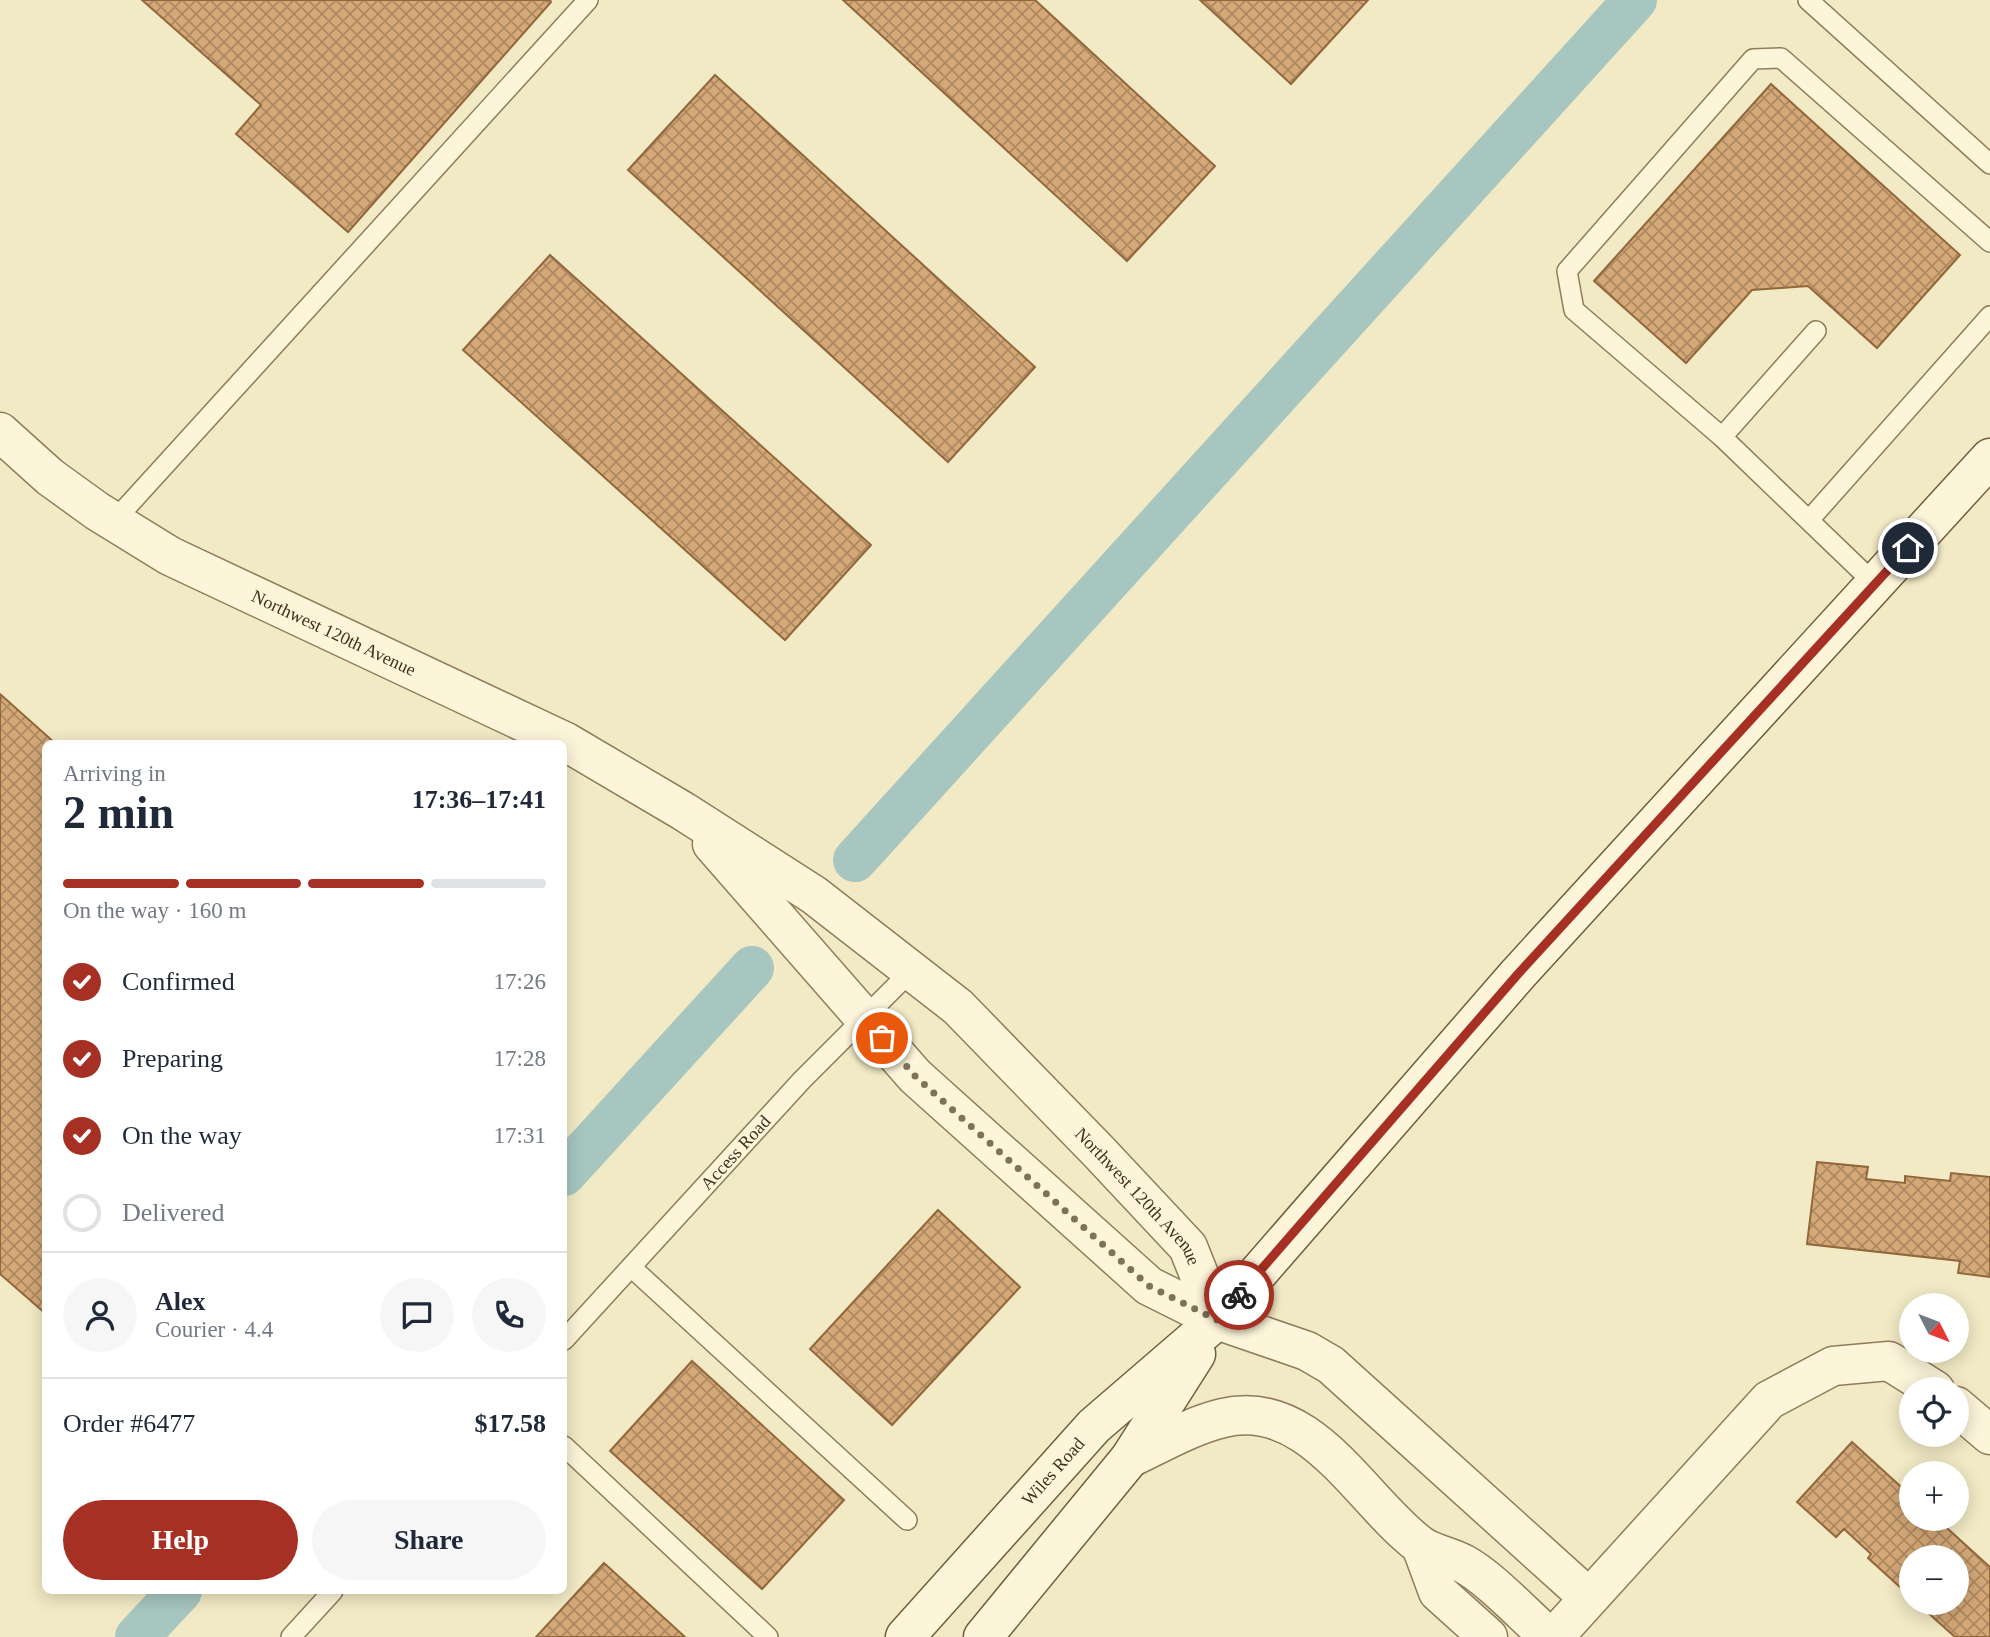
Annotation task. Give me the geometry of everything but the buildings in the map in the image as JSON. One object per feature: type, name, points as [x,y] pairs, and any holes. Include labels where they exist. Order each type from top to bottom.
[{"type":"street","name":"Northwest 120th Avenue","points":[[0,432],[50,477],[170,556],[562,740]]},
{"type":"street","name":"Wiles Road","points":[[905,1637],[1094,1426],[1217,1320],[1518,974],[1990,458]]},
{"type":"street","name":"Northwest 120th Avenue","points":[[567,743],[683,811],[814,895],[912,970],[978,1026],[1188,1247],[1217,1320]]},
{"type":"street","name":"Northwest 120th Avenue","points":[[683,811],[915,1076],[1149,1286],[1217,1320]]},
{"type":"street","name":"Wiles Road","points":[[983,1637],[1130,1458],[1217,1320]]},
{"type":"street","points":[[1217,1320],[1307,1351],[1331,1365],[1589,1598]]},
{"type":"street","points":[[1130,1458],[1193,1428],[1224,1418],[1270,1417],[1293,1426],[1313,1441],[1421,1546],[1466,1564],[1551,1637],[1769,1400],[1833,1366],[1889,1361],[1915,1377]]},
{"type":"street","points":[[1969,1417],[1990,1435]]},
{"type":"street","points":[[1485,1581],[1522,1537]]},
{"type":"street","points":[[1421,1546],[1438,1592],[1488,1637]]},
{"type":"lane","points":[[114,521],[588,0]]},
{"type":"lane","points":[[1808,0],[1990,164]]},
{"type":"lane","points":[[1875,584],[1722,438],[1574,310],[1567,271],[1753,59],[1781,58],[1990,242]]},
{"type":"lane","points":[[1810,520],[1990,316]]},
{"type":"lane","points":[[1722,438],[1816,331]]},
{"type":"lane","name":"Access Road","points":[[567,1337],[802,1080],[866,1020],[912,970]]},
{"type":"lane","points":[[631,1267],[907,1520]]},
{"type":"lane","points":[[567,1449],[768,1637]]},
{"type":"lane","points":[[291,1637],[330,1594]]},
{"type":"waterway","points":[[855,860],[1635,0]]},
{"type":"waterway","points":[[567,1171],[752,968]]},
{"type":"waterway","points":[[137,1637],[177,1594]]},
{"type":"way so far","points":[[882,1038],[915,1076],[1149,1286],[1217,1320],[1239,1295]]},
{"type":"route","points":[[1239,1295],[1518,974],[1908,548]]}]
